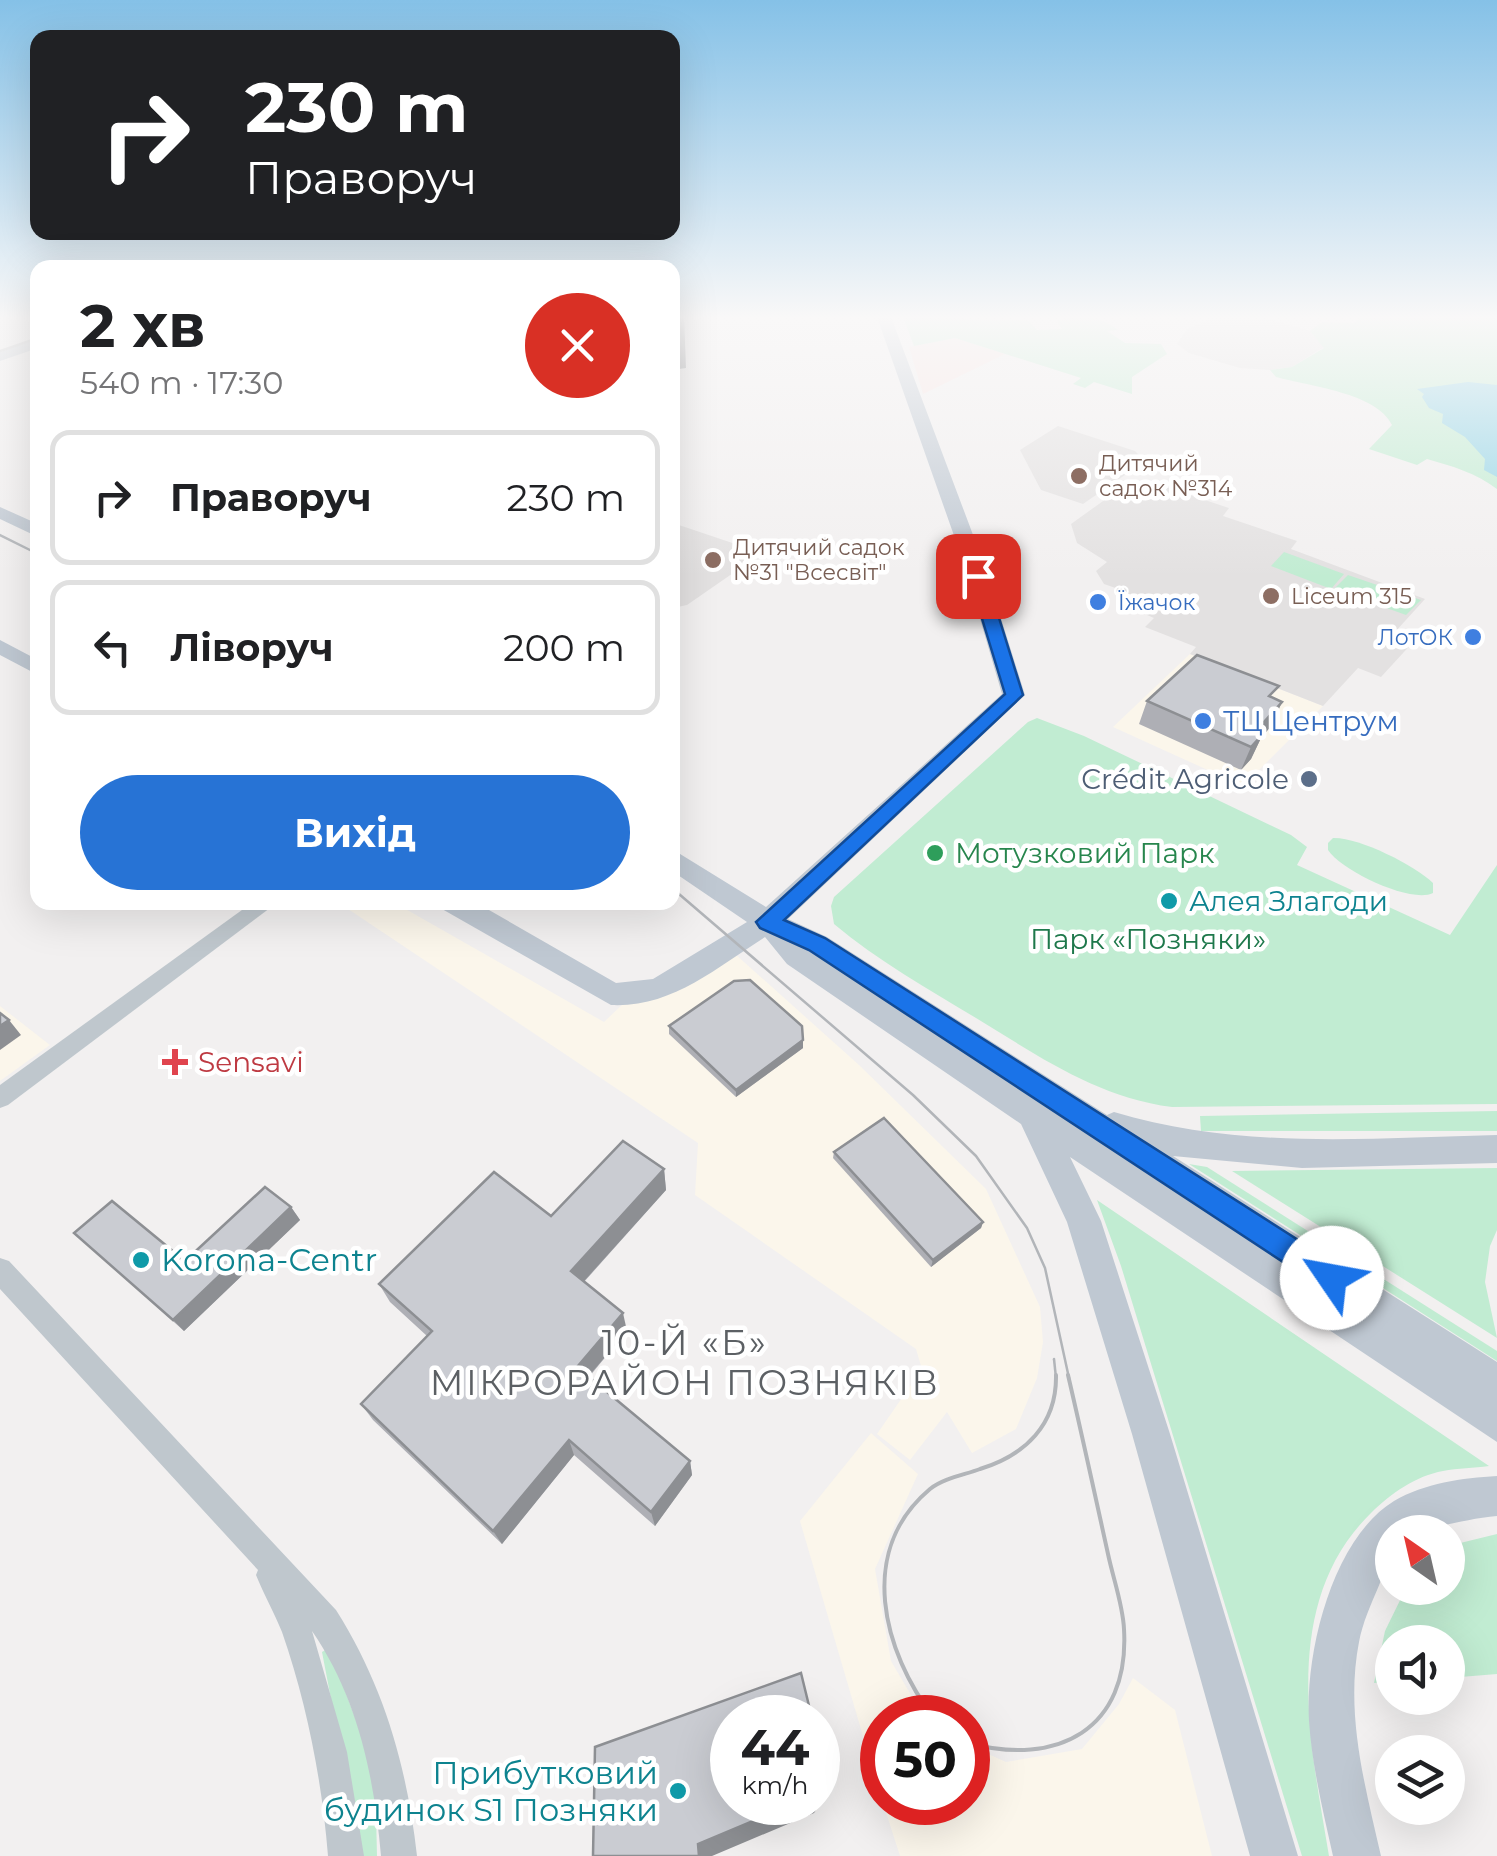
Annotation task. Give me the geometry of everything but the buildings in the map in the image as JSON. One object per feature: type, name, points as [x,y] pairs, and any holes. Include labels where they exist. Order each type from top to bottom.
[{"type":"main road","points":[[466,910],[611,994],[632,996],[660,989],[768,922],[1014,695],[974,564],[915,404]]},
{"type":"main road","points":[[0,512],[30,528]]},
{"type":"main road","points":[[0,646],[30,664]]},
{"type":"main road","points":[[680,863],[768,922],[798,956],[1497,1384]]},
{"type":"main road","points":[[1050,1112],[1167,1142],[1242,1152],[1497,1149]]},
{"type":"main road","points":[[1050,1112],[1497,1423]]},
{"type":"main road","points":[[1050,1112],[1151,1434],[1274,1856]]},
{"type":"main road","points":[[1357,1856],[1332,1717],[1333,1658],[1349,1603],[1368,1562],[1396,1524],[1443,1503],[1497,1496]]},
{"type":"street","points":[[0,1098],[257,910]]},
{"type":"street","points":[[0,1270],[254,1548],[326,1621],[350,1665],[383,1753],[395,1812],[398,1856]]},
{"type":"street","points":[[254,1548],[295,1621],[338,1790],[346,1856]]},
{"type":"shaded area","name":"Дитячий садок №314","points":[[1058,426],[1135,451],[1145,461],[1083,504],[1041,490],[1020,450]]},
{"type":"shaded area","name":"Liceum 315","points":[[1160,485],[1229,508],[1223,516],[1297,541],[1291,549],[1425,599],[1395,632],[1415,640],[1381,677],[1358,668],[1323,706],[1190,654],[1196,647],[1145,627],[1154,618],[1119,603],[1127,592],[1104,584],[1096,571],[1107,562],[1077,543],[1071,524],[1124,486]]},
{"type":"shaded area","name":"Дитячий садок №31 \"Всесвіт\"","points":[[680,525],[762,553],[680,606]]},
{"type":"shaded area","points":[[1190,654],[1323,706],[1243,786],[1113,727]]},
{"type":"shaded area","points":[[349,910],[407,910],[604,1022],[626,1001],[734,953],[859,1065],[986,1189],[1040,1307],[1043,1342],[1037,1378],[1016,1429],[972,1453],[947,1412],[910,1460],[877,1434],[922,1369],[916,1349],[695,1195],[698,1143]]},
{"type":"shaded area","points":[[0,1006],[50,1045],[0,1081]]},
{"type":"shaded area","points":[[871,1433],[918,1474],[875,1569],[891,1661],[911,1695],[860,1695],[860,1726],[800,1521]]},
{"type":"shaded area","points":[[1133,1678],[1175,1710],[1212,1856],[900,1856],[890,1825],[990,1825],[990,1755],[1006,1762],[1082,1749],[1119,1704]]},
{"type":"green space","points":[[1369,404],[1497,404],[1497,489],[1446,464],[1427,459],[1417,465],[1369,449],[1392,425]]},
{"type":"green space","points":[[1284,552],[1344,574],[1331,589],[1271,566]]},
{"type":"green space","points":[[1348,575],[1421,600],[1406,615],[1334,589]]},
{"type":"green space","name":"Парк «Позняки»","points":[[1037,718],[1084,736],[1291,835],[1307,847],[1297,865],[1450,935],[1497,865],[1497,1104],[1172,1107],[1145,1102],[1094,1085],[1046,1061],[904,974],[834,924],[834,897]]},
{"type":"green space","points":[[1333,838],[1357,842],[1400,861],[1433,883],[1433,893],[1409,894],[1362,876],[1328,850]]},
{"type":"green space","points":[[1497,1111],[1497,1131],[1201,1131],[1200,1116]]},
{"type":"green space","points":[[1189,1164],[1207,1167],[1497,1351],[1497,1361]]},
{"type":"green space","points":[[1497,1168],[1497,1230],[1490,1246],[1485,1282],[1497,1338],[1232,1171]]},
{"type":"green space","points":[[1097,1200],[1489,1466],[1433,1473],[1395,1492],[1371,1513],[1342,1549],[1323,1589],[1312,1631],[1308,1675],[1315,1767],[1329,1856],[1302,1856],[1121,1266]]},
{"type":"green space","points":[[1497,1534],[1497,1674],[1465,1677],[1465,1625],[1388,1625],[1398,1605],[1465,1605],[1465,1542]]},
{"type":"green space","points":[[329,1648],[375,1771],[377,1856],[355,1856],[347,1782],[322,1652]]},
{"type":"water","points":[[1426,404],[1497,404],[1497,477],[1484,470],[1485,459],[1465,437],[1442,423],[1443,414]]},
{"type":"tram line","points":[[0,535],[30,550]]},
{"type":"tram line","points":[[680,895],[913,1095],[976,1156],[1027,1228],[1045,1268],[1069,1378]]},
{"type":"tram line","points":[[1054,1359],[1056,1377]]},
{"type":"tram line","points":[[990,1747],[1031,1750],[1082,1733],[1101,1716],[1115,1693],[1123,1664],[1122,1611],[1068,1375]]},
{"type":"tram line","points":[[918,1695],[901,1663],[885,1602],[885,1571],[892,1542],[907,1514],[930,1489],[996,1463],[1035,1436],[1051,1409],[1056,1377]]},
{"type":"place","name":"Дитячий садок №314","points":[[1079,476]]},
{"type":"place","name":"Дитячий садок №31 \"Всесвіт\"","points":[[713,560]]},
{"type":"place","name":"Liceum 315","points":[[1271,596]]},
{"type":"place","name":"Їжачок","points":[[1098,602]]},
{"type":"place","name":"ЛотОК","points":[[1473,637]]},
{"type":"place","name":"ТЦ Центрум","points":[[1203,721]]},
{"type":"place","name":"Crédit Agricole","points":[[1309,779]]},
{"type":"place","name":"Мотузковий Парк","points":[[935,853]]},
{"type":"place","name":"Алея Злагоди","points":[[1169,901]]},
{"type":"place","name":"Sensavi","points":[[175,1062]]},
{"type":"place","name":"Korona-Centr","points":[[141,1260]]},
{"type":"place","name":"Прибутковий будинок S1 Позняки","points":[[678,1791]]},
{"type":"district","name":"10-Й «Б» МІКРОРАЙОН ПОЗНЯКІВ","points":[[685,1363]]},
{"type":"route","points":[[978,576],[1014,695],[768,922],[817,944],[1332,1278]]}]
